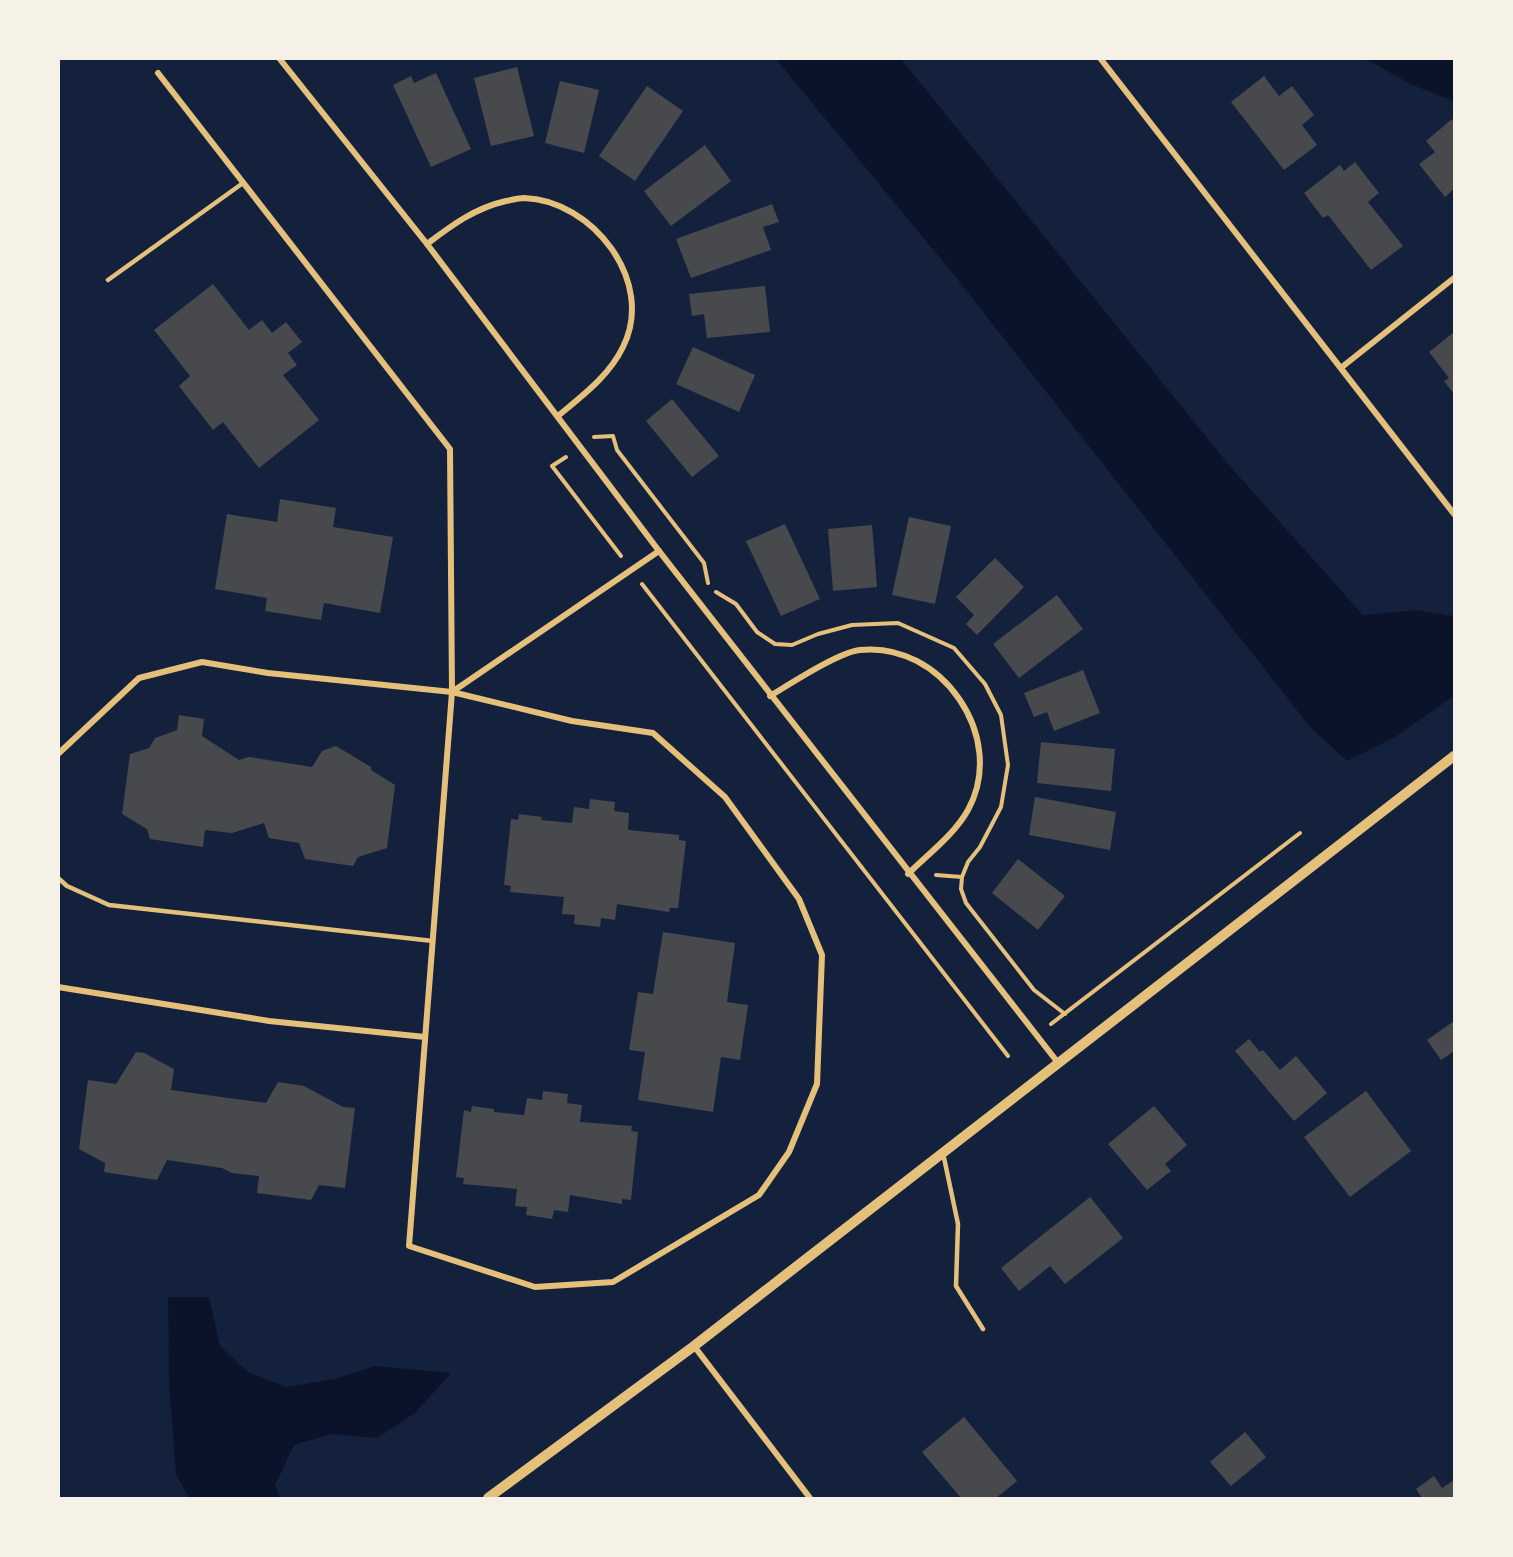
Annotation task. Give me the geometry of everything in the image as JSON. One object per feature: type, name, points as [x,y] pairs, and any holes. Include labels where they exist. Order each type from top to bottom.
[{"type":"street","points":[[279,58],[427,244],[770,696],[1059,1064]]},
{"type":"street","points":[[1100,58],[1455,514]]},
{"type":"street","points":[[58,754],[139,678],[202,662],[268,673],[452,692],[572,721],[653,734],[725,797],[799,899],[822,955],[817,1084],[789,1152],[759,1195],[614,1282],[534,1287],[409,1246],[452,692],[450,449],[158,73]]},
{"type":"street","points":[[427,244],[455,223],[486,206],[523,198],[556,204],[587,221],[618,256],[630,286],[632,315],[625,345],[611,367],[595,385],[558,416]]},
{"type":"street","points":[[1342,367],[1455,278]]},
{"type":"street","points":[[452,692],[659,551]]},
{"type":"street","points":[[770,696],[857,650],[882,649],[910,656],[936,674],[958,696],[971,719],[980,753],[977,783],[968,809],[953,830],[908,874]]},
{"type":"street","points":[[488,1498],[694,1346],[1455,756]]},
{"type":"street","points":[[58,987],[269,1021],[425,1037]]},
{"type":"street","points":[[694,1346],[810,1498]]},
{"type":"lane","points":[[108,280],[243,183]]},
{"type":"lane","points":[[58,878],[67,886],[109,905],[433,942]]},
{"type":"lane","points":[[943,1153],[958,1224],[956,1286],[983,1329]]},
{"type":"path","points":[[1008,1056],[552,466],[594,437],[613,436],[617,450],[704,563],[709,589],[736,604],[758,632],[775,644],[792,645],[818,634],[852,625],[898,623],[954,648],[985,684],[1001,715],[1008,765],[1001,807],[980,847],[968,862],[962,877],[961,889],[966,903],[1034,990],[1065,1014]]},
{"type":"path","points":[[1036,1035],[1300,833]]},
{"type":"water","points":[[776,59],[901,59],[1229,465],[1363,615],[1417,610],[1454,616],[1454,696],[1395,737],[1347,761],[1311,728],[954,275]]},
{"type":"water","points":[[1366,59],[1454,59],[1454,101],[1412,85]]},
{"type":"water","points":[[168,1297],[209,1297],[220,1346],[248,1372],[286,1387],[335,1379],[375,1366],[451,1373],[415,1413],[377,1438],[332,1434],[294,1445],[275,1485],[280,1498],[189,1498],[176,1474],[169,1384]]},
{"type":"building","points":[[517,67],[534,136],[491,146],[474,78]]},
{"type":"building","points":[[436,73],[471,149],[431,167],[393,85],[411,76],[414,83]]},
{"type":"building","points":[[1264,76],[1279,96],[1292,86],[1314,115],[1302,125],[1317,145],[1284,170],[1231,102]]},
{"type":"building","points":[[560,81],[599,90],[584,153],[545,143]]},
{"type":"building","points":[[647,86],[683,111],[635,181],[599,156]]},
{"type":"building","points":[[1452,119],[1454,123],[1454,189],[1445,197],[1419,164],[1435,152],[1426,141]]},
{"type":"building","points":[[705,145],[731,181],[671,226],[644,191]]},
{"type":"building","points":[[1355,162],[1379,193],[1368,202],[1403,246],[1371,270],[1328,215],[1323,218],[1304,193],[1340,165],[1344,171]]},
{"type":"building","points":[[772,204],[779,222],[763,227],[771,250],[691,278],[676,239]]},
{"type":"building","points":[[213,284],[249,330],[262,320],[272,333],[286,322],[302,342],[288,353],[297,365],[283,375],[319,420],[259,468],[223,422],[213,430],[179,386],[190,376],[154,330]]},
{"type":"building","points":[[765,286],[770,332],[707,338],[704,314],[692,316],[689,294]]},
{"type":"building","points":[[1454,332],[1454,394],[1444,381],[1449,378],[1429,352]]},
{"type":"building","points":[[693,347],[755,375],[739,412],[676,384]]},
{"type":"building","points":[[672,399],[719,456],[692,477],[646,421]]},
{"type":"building","points":[[280,499],[336,508],[333,527],[393,537],[380,613],[324,603],[321,620],[265,611],[267,598],[215,589],[227,514],[277,522]]},
{"type":"building","points":[[909,517],[951,526],[935,604],[892,595]]},
{"type":"building","points":[[785,524],[820,599],[781,616],[746,541]]},
{"type":"building","points":[[872,525],[877,587],[833,591],[828,529]]},
{"type":"building","points":[[995,558],[1024,587],[977,635],[966,624],[974,615],[956,597]]},
{"type":"building","points":[[1057,595],[1083,629],[1019,678],[993,644]]},
{"type":"building","points":[[1083,670],[1100,713],[1054,731],[1047,712],[1034,717],[1024,693]]},
{"type":"building","points":[[179,715],[204,719],[202,736],[239,760],[249,757],[312,767],[322,751],[336,746],[371,767],[371,770],[395,785],[387,848],[358,857],[353,866],[305,859],[299,843],[269,838],[264,823],[232,833],[205,830],[203,847],[150,839],[147,829],[122,814],[130,754],[149,748],[155,738],[177,730]]},
{"type":"building","points":[[1041,742],[1115,749],[1111,791],[1037,783]]},
{"type":"building","points":[[1035,797],[1116,812],[1110,850],[1029,835]]},
{"type":"building","points":[[590,799],[615,802],[614,811],[629,813],[628,830],[679,835],[679,840],[686,841],[678,908],[670,908],[669,912],[617,904],[615,920],[601,918],[600,927],[574,924],[575,915],[562,914],[564,897],[510,892],[511,886],[504,885],[511,819],[518,820],[519,814],[542,817],[541,820],[572,823],[574,807],[589,809]]},
{"type":"building","points":[[1018,859],[1065,896],[1038,930],[992,893]]},
{"type":"building","points":[[663,932],[735,943],[727,1002],[748,1005],[740,1060],[721,1057],[713,1112],[638,1100],[645,1052],[629,1050],[638,992],[653,994]]},
{"type":"building","points":[[1454,1021],[1454,1054],[1453,1052],[1441,1060],[1427,1040]]},
{"type":"building","points":[[1249,1039],[1260,1052],[1263,1050],[1280,1070],[1296,1056],[1327,1093],[1294,1121],[1235,1051]]},
{"type":"building","points":[[136,1052],[144,1053],[174,1069],[171,1090],[266,1103],[278,1082],[304,1086],[343,1107],[355,1108],[345,1188],[319,1185],[311,1200],[257,1193],[259,1176],[167,1160],[157,1180],[104,1172],[105,1163],[79,1149],[88,1080],[116,1084]]},
{"type":"building","points":[[543,1091],[568,1094],[567,1103],[582,1105],[580,1122],[632,1126],[631,1131],[638,1132],[631,1200],[622,1199],[622,1204],[570,1195],[568,1212],[554,1210],[552,1219],[526,1215],[527,1207],[515,1206],[517,1189],[463,1184],[464,1178],[456,1177],[464,1110],[471,1112],[472,1106],[494,1109],[494,1112],[524,1115],[527,1098],[542,1100]]},
{"type":"building","points":[[1366,1091],[1411,1151],[1350,1197],[1304,1137]]},
{"type":"building","points":[[1154,1106],[1187,1145],[1165,1164],[1171,1171],[1147,1190],[1108,1144]]},
{"type":"building","points":[[1090,1197],[1123,1238],[1065,1284],[1050,1266],[1019,1291],[1001,1268]]},
{"type":"building","points":[[964,1417],[1017,1481],[996,1498],[961,1498],[922,1452]]},
{"type":"building","points":[[1245,1432],[1266,1457],[1231,1486],[1210,1462]]},
{"type":"building","points":[[1434,1476],[1442,1488],[1454,1480],[1454,1498],[1422,1498],[1416,1489]]}]
